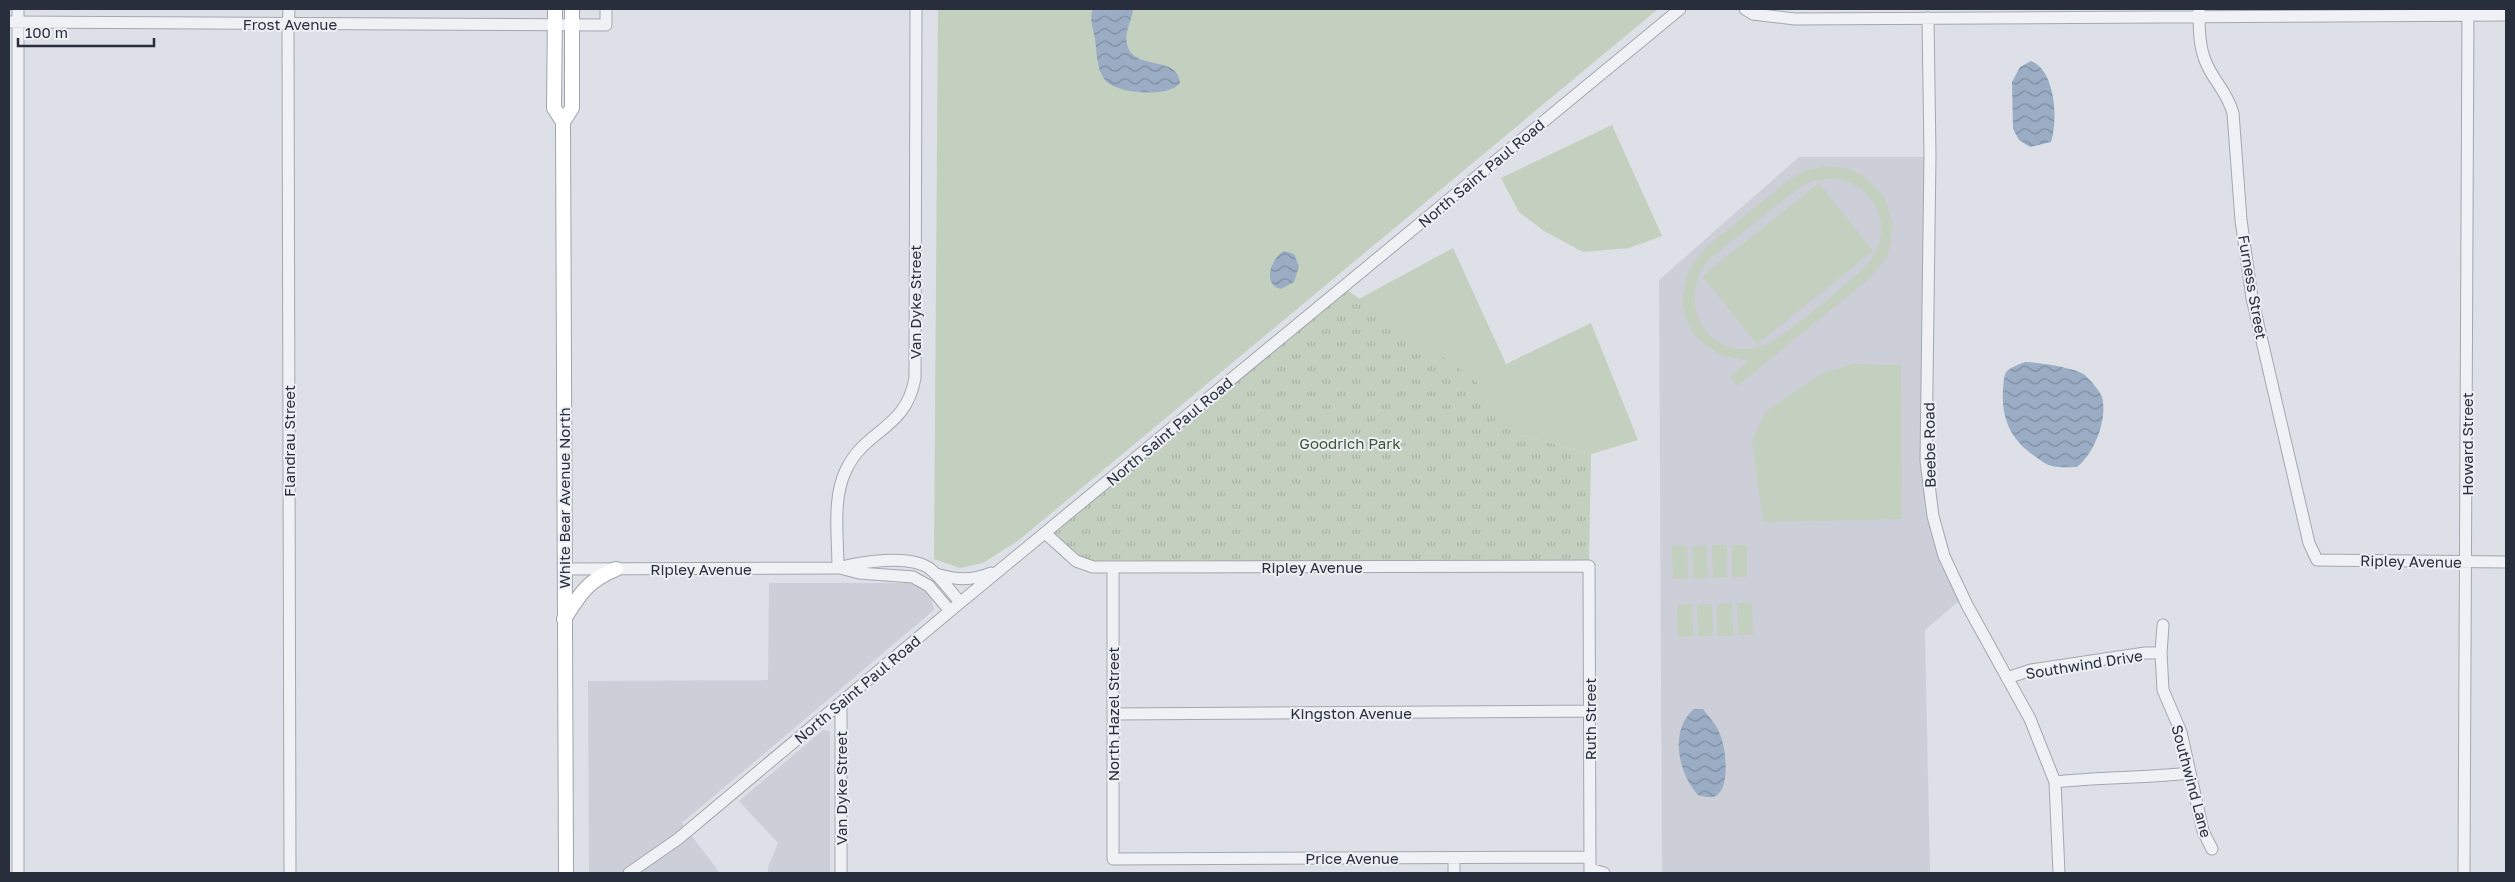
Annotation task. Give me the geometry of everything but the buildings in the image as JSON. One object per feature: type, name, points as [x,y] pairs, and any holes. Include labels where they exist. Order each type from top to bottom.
[{"type":"main road","name":"White Bear Avenue North","points":[[556,9],[554,108],[563,122],[566,873]]},
{"type":"main road","name":"White Bear Avenue North","points":[[563,122],[572,108],[572,9]]},
{"type":"main road","points":[[564,620],[586,586],[599,576],[616,569]]},
{"type":"street","points":[[18,9],[13,22],[13,764],[18,873]]},
{"type":"street","name":"Flandrau Street","points":[[290,9],[288,24],[290,873]]},
{"type":"street","points":[[572,25],[606,25],[606,9]]},
{"type":"street","name":"Van Dyke Street","points":[[838,568],[839,500],[843,477],[856,452],[887,428],[902,412],[915,378],[916,9]]},
{"type":"street","name":"North Saint Paul Road","points":[[629,873],[658,854],[960,602],[1045,534],[1680,9]]},
{"type":"street","points":[[1745,9],[1754,14],[1795,19],[2199,13],[2468,12],[2506,15]]},
{"type":"street","name":"Howard Street","points":[[2464,873],[2468,12]]},
{"type":"street","name":"Furness Street","points":[[2199,13],[2201,44],[2205,62],[2228,97],[2233,113],[2241,220],[2252,298],[2309,542],[2317,560]]},
{"type":"street","name":"Beebe Road","points":[[1928,18],[1930,154],[1926,461],[1928,488],[1938,536],[1953,578],[2040,741],[2055,782],[2059,873]]},
{"type":"street","name":"Frost Avenue","points":[[13,22],[572,25]]},
{"type":"street","name":"Ripley Avenue","points":[[1045,534],[1076,560],[1093,567],[1589,566]]},
{"type":"street","name":"Ripley Avenue","points":[[2317,560],[2506,562]]},
{"type":"street","name":"Ripley Avenue","points":[[838,568],[859,562],[903,561],[923,565],[935,574],[960,602]]},
{"type":"street","name":"Ruth Street","points":[[1589,566],[1590,866]]},
{"type":"street","name":"Ripley Avenue","points":[[564,569],[838,568],[859,573],[906,575],[919,579],[929,586],[950,611]]},
{"type":"street","points":[[935,574],[957,580],[976,578],[1002,568]]},
{"type":"street","name":"North Hazel Street","points":[[1113,568],[1113,859]]},
{"type":"street","name":"Southwind Lane","points":[[2163,625],[2161,653],[2163,690],[2181,732],[2203,832],[2212,849]]},
{"type":"street","name":"Southwind Drive","points":[[2007,678],[2031,670],[2145,653],[2161,653]]},
{"type":"street","name":"Van Dyke Street","points":[[841,702],[841,873]]},
{"type":"street","name":"Kingston Avenue","points":[[1113,714],[1590,711]]},
{"type":"street","points":[[2055,782],[2097,778],[2148,778],[2190,773]]},
{"type":"street","name":"North Saint Paul Road","points":[[645,873],[658,854]]},
{"type":"street","points":[[1454,858],[1454,873]]},
{"type":"street","name":"Price Avenue","points":[[1113,859],[1454,858],[1590,866],[1604,873]]},
{"type":"shaded area","points":[[1799,157],[1925,157],[1922,453],[1924,492],[1929,523],[1960,600],[1925,630],[1930,873],[1662,873],[1659,280]]},
{"type":"shaded area","points":[[769,583],[913,583],[930,594],[934,610],[682,823],[720,873],[589,873],[588,681],[768,680]]},
{"type":"shaded area","points":[[823,730],[830,731],[830,873],[768,873],[768,867],[778,843],[739,801]]},
{"type":"green space","points":[[938,9],[1658,9],[1019,540],[983,563],[960,568],[934,559]]},
{"type":"green space","points":[[1612,125],[1662,236],[1629,248],[1583,252],[1544,231],[1519,212],[1501,178]]},
{"type":"green space","points":[[1826,166],[1846,168],[1864,176],[1885,198],[1893,226],[1888,256],[1869,279],[1737,386],[1730,377],[1749,361],[1720,355],[1696,337],[1686,319],[1682,300],[1688,271],[1706,247],[1789,180],[1807,170]],"holes":[[[1835,178],[1851,183],[1864,192],[1873,202],[1879,215],[1881,229],[1879,243],[1873,257],[1862,270],[1796,325],[1769,343],[1759,347],[1739,349],[1723,344],[1709,334],[1700,321],[1695,305],[1695,288],[1701,271],[1713,256],[1797,189],[1811,181]]]},
{"type":"green space","points":[[1819,183],[1873,251],[1757,344],[1702,276]]},
{"type":"green space","points":[[1453,248],[1506,364],[1591,323],[1638,440],[1591,454],[1520,435],[1346,306]]},
{"type":"green space","name":"Goodrich Park","points":[[1343,287],[1474,379],[1520,435],[1591,454],[1589,566],[1113,568],[1076,561],[1045,533]]},
{"type":"green space","points":[[1852,364],[1901,365],[1902,519],[1763,522],[1752,442],[1765,412],[1821,374]]},
{"type":"green space","points":[[1712,545],[1727,545],[1727,577],[1713,578]]},
{"type":"green space","points":[[1732,545],[1747,545],[1747,577],[1732,577]]},
{"type":"green space","points":[[1672,546],[1687,546],[1688,578],[1673,579]]},
{"type":"green space","points":[[1692,546],[1707,546],[1708,578],[1693,578]]},
{"type":"green space","points":[[1732,603],[1733,636],[1718,636],[1717,604]]},
{"type":"green space","points":[[1737,603],[1752,603],[1753,635],[1738,635]]},
{"type":"green space","points":[[1692,604],[1693,636],[1678,637],[1677,605]]},
{"type":"green space","points":[[1697,604],[1712,604],[1713,636],[1698,636]]},
{"type":"water","points":[[1093,9],[1133,9],[1126,39],[1131,53],[1138,58],[1172,69],[1177,74],[1180,83],[1174,88],[1165,91],[1142,92],[1120,88],[1111,85],[1105,80],[1097,60],[1091,20]]},
{"type":"water","points":[[2031,61],[2039,66],[2046,75],[2050,85],[2053,97],[2054,121],[2051,142],[2030,147],[2019,140],[2013,129],[2012,82],[2020,67]]},
{"type":"water","points":[[1284,251],[1294,254],[1299,266],[1294,282],[1281,289],[1271,282],[1270,270],[1276,259]]},
{"type":"water","points":[[2025,362],[2056,366],[2081,372],[2102,397],[2103,415],[2098,435],[2089,454],[2077,467],[2059,467],[2047,464],[2024,447],[2011,431],[2004,412],[2003,389],[2005,374],[2008,370]]},
{"type":"water","points":[[1694,709],[1703,709],[1712,720],[1722,738],[1724,747],[1725,778],[1723,787],[1713,797],[1698,795],[1691,786],[1681,764],[1679,740],[1681,728],[1686,718]]}]
